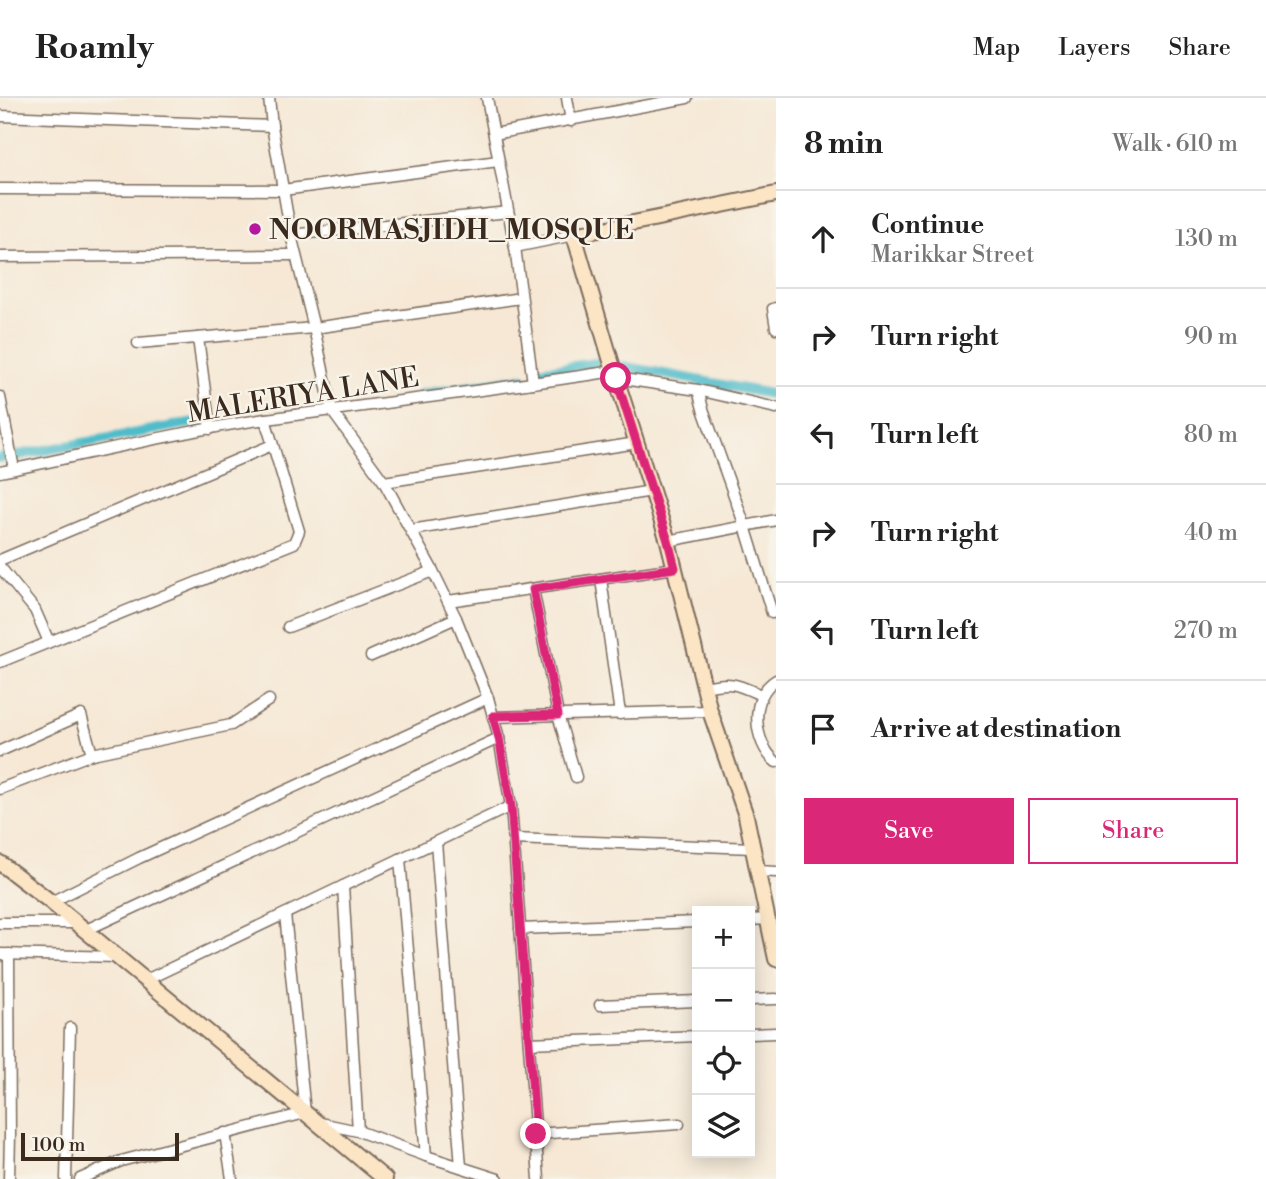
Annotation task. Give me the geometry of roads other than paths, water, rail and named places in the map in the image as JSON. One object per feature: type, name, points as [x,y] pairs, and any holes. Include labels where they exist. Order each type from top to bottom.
[{"type":"street","points":[[269,98],[290,235],[332,411],[384,482],[449,601],[488,698],[499,738],[511,806],[540,1179]]},
{"type":"street","points":[[487,98],[515,247],[533,383]]},
{"type":"street","points":[[567,98],[571,121]]},
{"type":"street","points":[[494,134],[687,98]]},
{"type":"street","points":[[0,116],[272,126]]},
{"type":"street","points":[[0,189],[283,190],[498,161]]},
{"type":"street","points":[[515,247],[776,194]]},
{"type":"street","points":[[290,235],[508,212]]},
{"type":"street","points":[[574,235],[668,541],[710,711],[746,816],[776,959]]},
{"type":"street","points":[[0,257],[295,256]]},
{"type":"street","points":[[138,343],[314,328],[522,298]]},
{"type":"street","points":[[776,308],[773,309],[776,328]]},
{"type":"street","points":[[198,338],[211,429]]},
{"type":"street","name":"MALERIYA LANE","points":[[0,472],[265,419],[615,374],[776,408]]},
{"type":"street","points":[[698,390],[772,613]]},
{"type":"street","points":[[0,397],[14,469]]},
{"type":"street","points":[[0,662],[295,543],[299,531],[265,419]]},
{"type":"street","points":[[384,482],[637,443]]},
{"type":"street","points":[[0,560],[272,445]]},
{"type":"street","points":[[411,530],[652,491]]},
{"type":"street","points":[[668,541],[776,520]]},
{"type":"street","points":[[0,567],[35,610],[49,642]]},
{"type":"street","points":[[449,601],[675,568]]},
{"type":"street","points":[[288,627],[433,572]]},
{"type":"street","points":[[601,579],[620,713]]},
{"type":"street","points":[[533,589],[558,715],[576,777]]},
{"type":"street","points":[[371,656],[456,618]]},
{"type":"street","points":[[776,680],[768,685],[761,695],[757,726],[762,744],[776,762]]},
{"type":"street","points":[[705,687],[725,683],[738,685],[761,695]]},
{"type":"street","points":[[51,902],[139,858],[488,698]]},
{"type":"street","points":[[0,789],[92,754],[231,725],[270,700]]},
{"type":"street","points":[[493,716],[710,711]]},
{"type":"street","points":[[0,751],[81,715],[92,754]]},
{"type":"street","points":[[0,923],[81,927],[499,738]]},
{"type":"street","points":[[146,981],[511,806]]},
{"type":"street","points":[[513,839],[753,848]]},
{"type":"street","points":[[436,842],[461,1167]]},
{"type":"street","points":[[400,859],[426,1156]]},
{"type":"street","points":[[0,863],[51,902],[385,1179]]},
{"type":"street","points":[[758,871],[776,872]]},
{"type":"street","points":[[344,886],[358,1131]]},
{"type":"street","points":[[285,914],[311,1118]]},
{"type":"street","points":[[755,920],[768,919]]},
{"type":"street","points":[[520,929],[692,922]]},
{"type":"street","points":[[9,1179],[4,954],[117,957]]},
{"type":"street","points":[[755,1000],[776,999]]},
{"type":"street","points":[[600,1005],[692,1002]]},
{"type":"street","points":[[66,1179],[71,1028]]},
{"type":"street","points":[[755,1034],[776,1033]]},
{"type":"street","points":[[529,1043],[692,1036]]},
{"type":"street","points":[[80,1179],[121,1161],[225,1133],[311,1118],[358,1131],[498,1179]]},
{"type":"street","points":[[536,1134],[679,1124]]},
{"type":"street","points":[[225,1133],[232,1179]]},
{"type":"waterway","points":[[540,371],[602,362]]},
{"type":"waterway","points":[[622,366],[776,395]]},
{"type":"waterway","points":[[422,394],[523,378]]},
{"type":"waterway","points":[[19,455],[195,422],[201,426]]},
{"type":"waterway","points":[[0,458],[4,457]]},
{"type":"place","name":"NOORMASJIDH_MOSQUE","points":[[255,229]]}]
